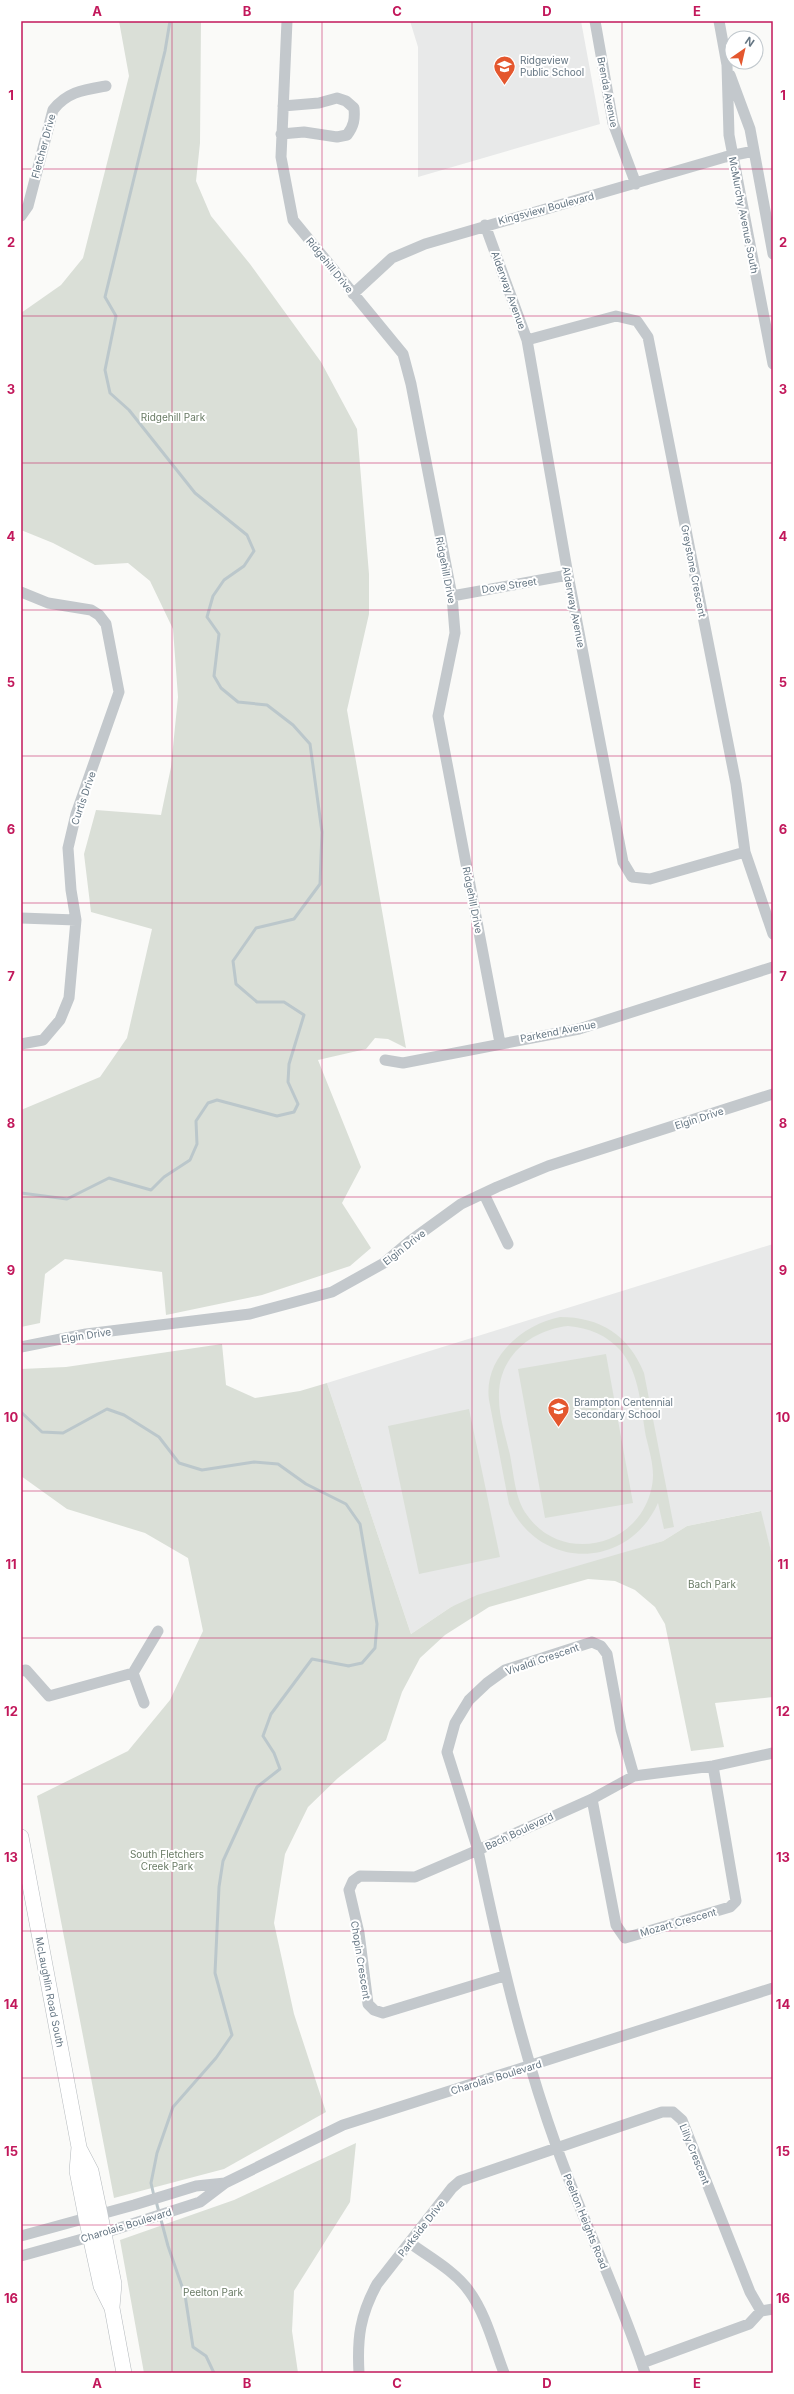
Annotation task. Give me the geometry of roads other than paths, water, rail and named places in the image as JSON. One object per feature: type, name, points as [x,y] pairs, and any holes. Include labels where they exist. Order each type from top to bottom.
[{"type":"main road","name":"McLaughlin Road South","points":[[21,1837],[79,2147],[78,2171],[93,2216],[97,2235],[114,2284],[112,2308],[124,2373]]},
{"type":"street","name":"Ridgehill Drive","points":[[287,21],[281,157],[293,220],[403,354],[412,384],[452,596],[455,633],[438,716],[500,1042]]},
{"type":"street","name":"Brenda Avenue","points":[[595,21],[613,123],[636,184]]},
{"type":"street","name":"McMurchy Avenue South","points":[[719,21],[724,52]]},
{"type":"street","name":"McMurchy Avenue South","points":[[726,70],[728,131],[773,364]]},
{"type":"street","name":"McMurchy Avenue South","points":[[728,70],[749,126],[773,254]]},
{"type":"street","name":"Fletcher Drive","points":[[21,216],[28,206],[52,110],[62,99],[73,92],[106,86]]},
{"type":"street","points":[[281,134],[304,132],[337,137],[347,135],[355,119],[354,108],[346,101],[337,98],[319,103],[283,106]]},
{"type":"street","name":"Kingsview Boulevard","points":[[353,294],[392,258],[425,244],[485,225],[636,184],[733,155],[754,151]]},
{"type":"street","name":"Alderway Avenue","points":[[485,225],[527,340],[568,576],[623,862],[632,877],[650,879],[745,852]]},
{"type":"street","name":"Greystone Crescent","points":[[527,340],[616,316],[637,321],[648,337],[736,784],[745,852],[773,934]]},
{"type":"street","name":"Dove Street","points":[[452,596],[568,576]]},
{"type":"street","name":"Curtis Drive","points":[[21,592],[48,603],[91,610],[99,615],[106,624],[119,692],[76,814],[68,848],[71,890],[76,920],[69,998],[60,1020],[43,1040],[21,1044]]},
{"type":"street","points":[[21,918],[76,920]]},
{"type":"street","name":"Parkend Avenue","points":[[385,1060],[403,1062],[500,1042],[580,1029],[773,967]]},
{"type":"street","name":"Elgin Drive","points":[[21,1347],[86,1334],[250,1314],[332,1292],[384,1263],[410,1241],[461,1204],[548,1166],[773,1094]]},
{"type":"street","points":[[484,1194],[508,1244]]},
{"type":"street","points":[[21,1671],[26,1670],[49,1696],[133,1673],[158,1631]]},
{"type":"street","name":"Vivaldi Crescent","points":[[478,1850],[447,1752],[449,1739],[455,1723],[469,1700],[487,1683],[506,1670],[592,1642],[601,1646],[607,1654],[621,1730],[634,1776]]},
{"type":"street","points":[[133,1673],[144,1703]]},
{"type":"street","name":"Bach Boulevard","points":[[531,2067],[504,1976],[478,1850],[592,1799],[634,1776],[713,1766],[773,1753]]},
{"type":"street","name":"Mozart Crescent","points":[[592,1799],[616,1925],[625,1938],[730,1908],[736,1901],[713,1766]]},
{"type":"street","name":"Chopin Crescent","points":[[478,1850],[415,1876],[360,1876],[353,1881],[349,1890],[359,1933],[368,2004],[374,2010],[383,2013],[504,1976]]},
{"type":"street","name":"Charolais Boulevard","points":[[21,2256],[97,2235],[200,2202],[225,2183],[343,2125],[531,2067],[773,1988]]},
{"type":"street","name":"Peelton Heights Road","points":[[531,2067],[557,2148],[644,2368]]},
{"type":"street","name":"Lilly Crescent","points":[[557,2148],[662,2112],[673,2112],[682,2120],[750,2292],[761,2311]]},
{"type":"street","name":"Parkside Drive","points":[[359,2373],[358,2346],[363,2313],[378,2284],[452,2188],[460,2181],[557,2148]]},
{"type":"street","name":"Charolais Boulevard","points":[[21,2236],[134,2206],[196,2186],[225,2183]]},
{"type":"street","points":[[410,2243],[457,2278],[469,2291],[478,2307],[504,2373]]},
{"type":"street","points":[[644,2368],[749,2324],[761,2311],[773,2309]]},
{"type":"waterway","points":[[21,1193],[67,1199],[109,1178],[151,1190],[164,1177],[190,1160],[197,1144],[196,1121],[208,1103],[217,1100],[277,1116],[294,1112],[298,1104],[288,1082],[289,1064],[304,1015],[284,1002],[257,1002],[236,984],[233,961],[256,928],[294,919],[320,884],[322,832],[310,744],[293,725],[267,705],[238,702],[221,688],[214,676],[219,634],[207,617],[213,596],[224,580],[244,566],[254,551],[247,535],[195,493],[129,410],[110,393],[105,370],[116,316],[105,297],[165,51],[170,21]]},
{"type":"waterway","points":[[21,1412],[42,1432],[63,1433],[107,1409],[124,1415],[159,1437],[179,1463],[202,1470],[254,1462],[278,1464],[306,1484],[346,1504],[360,1524],[377,1624],[375,1648],[362,1663],[348,1666]]},
{"type":"waterway","points":[[154,2196],[151,2183],[157,2153],[173,2107],[216,2058],[232,2035],[215,1973],[219,1887],[223,1861],[257,1787],[280,1769],[274,1753],[263,1736],[271,1714],[312,1659],[349,1666]]},
{"type":"waterway","points":[[156,2201],[168,2246],[185,2295],[193,2347],[206,2356],[214,2373]]},
{"type":"place","name":"Ridgeview Public School","points":[[505,86]]},
{"type":"place","name":"Brampton Centennial Secondary School","points":[[558,1428]]},
{"type":"park label","name":"Ridgehill Park","points":[[173,417]]},
{"type":"park label","name":"Bach Park","points":[[712,1584]]},
{"type":"park label","name":"South Fletchers Creek Park","points":[[167,1860]]},
{"type":"park label","name":"Peelton Park","points":[[213,2292]]}]
